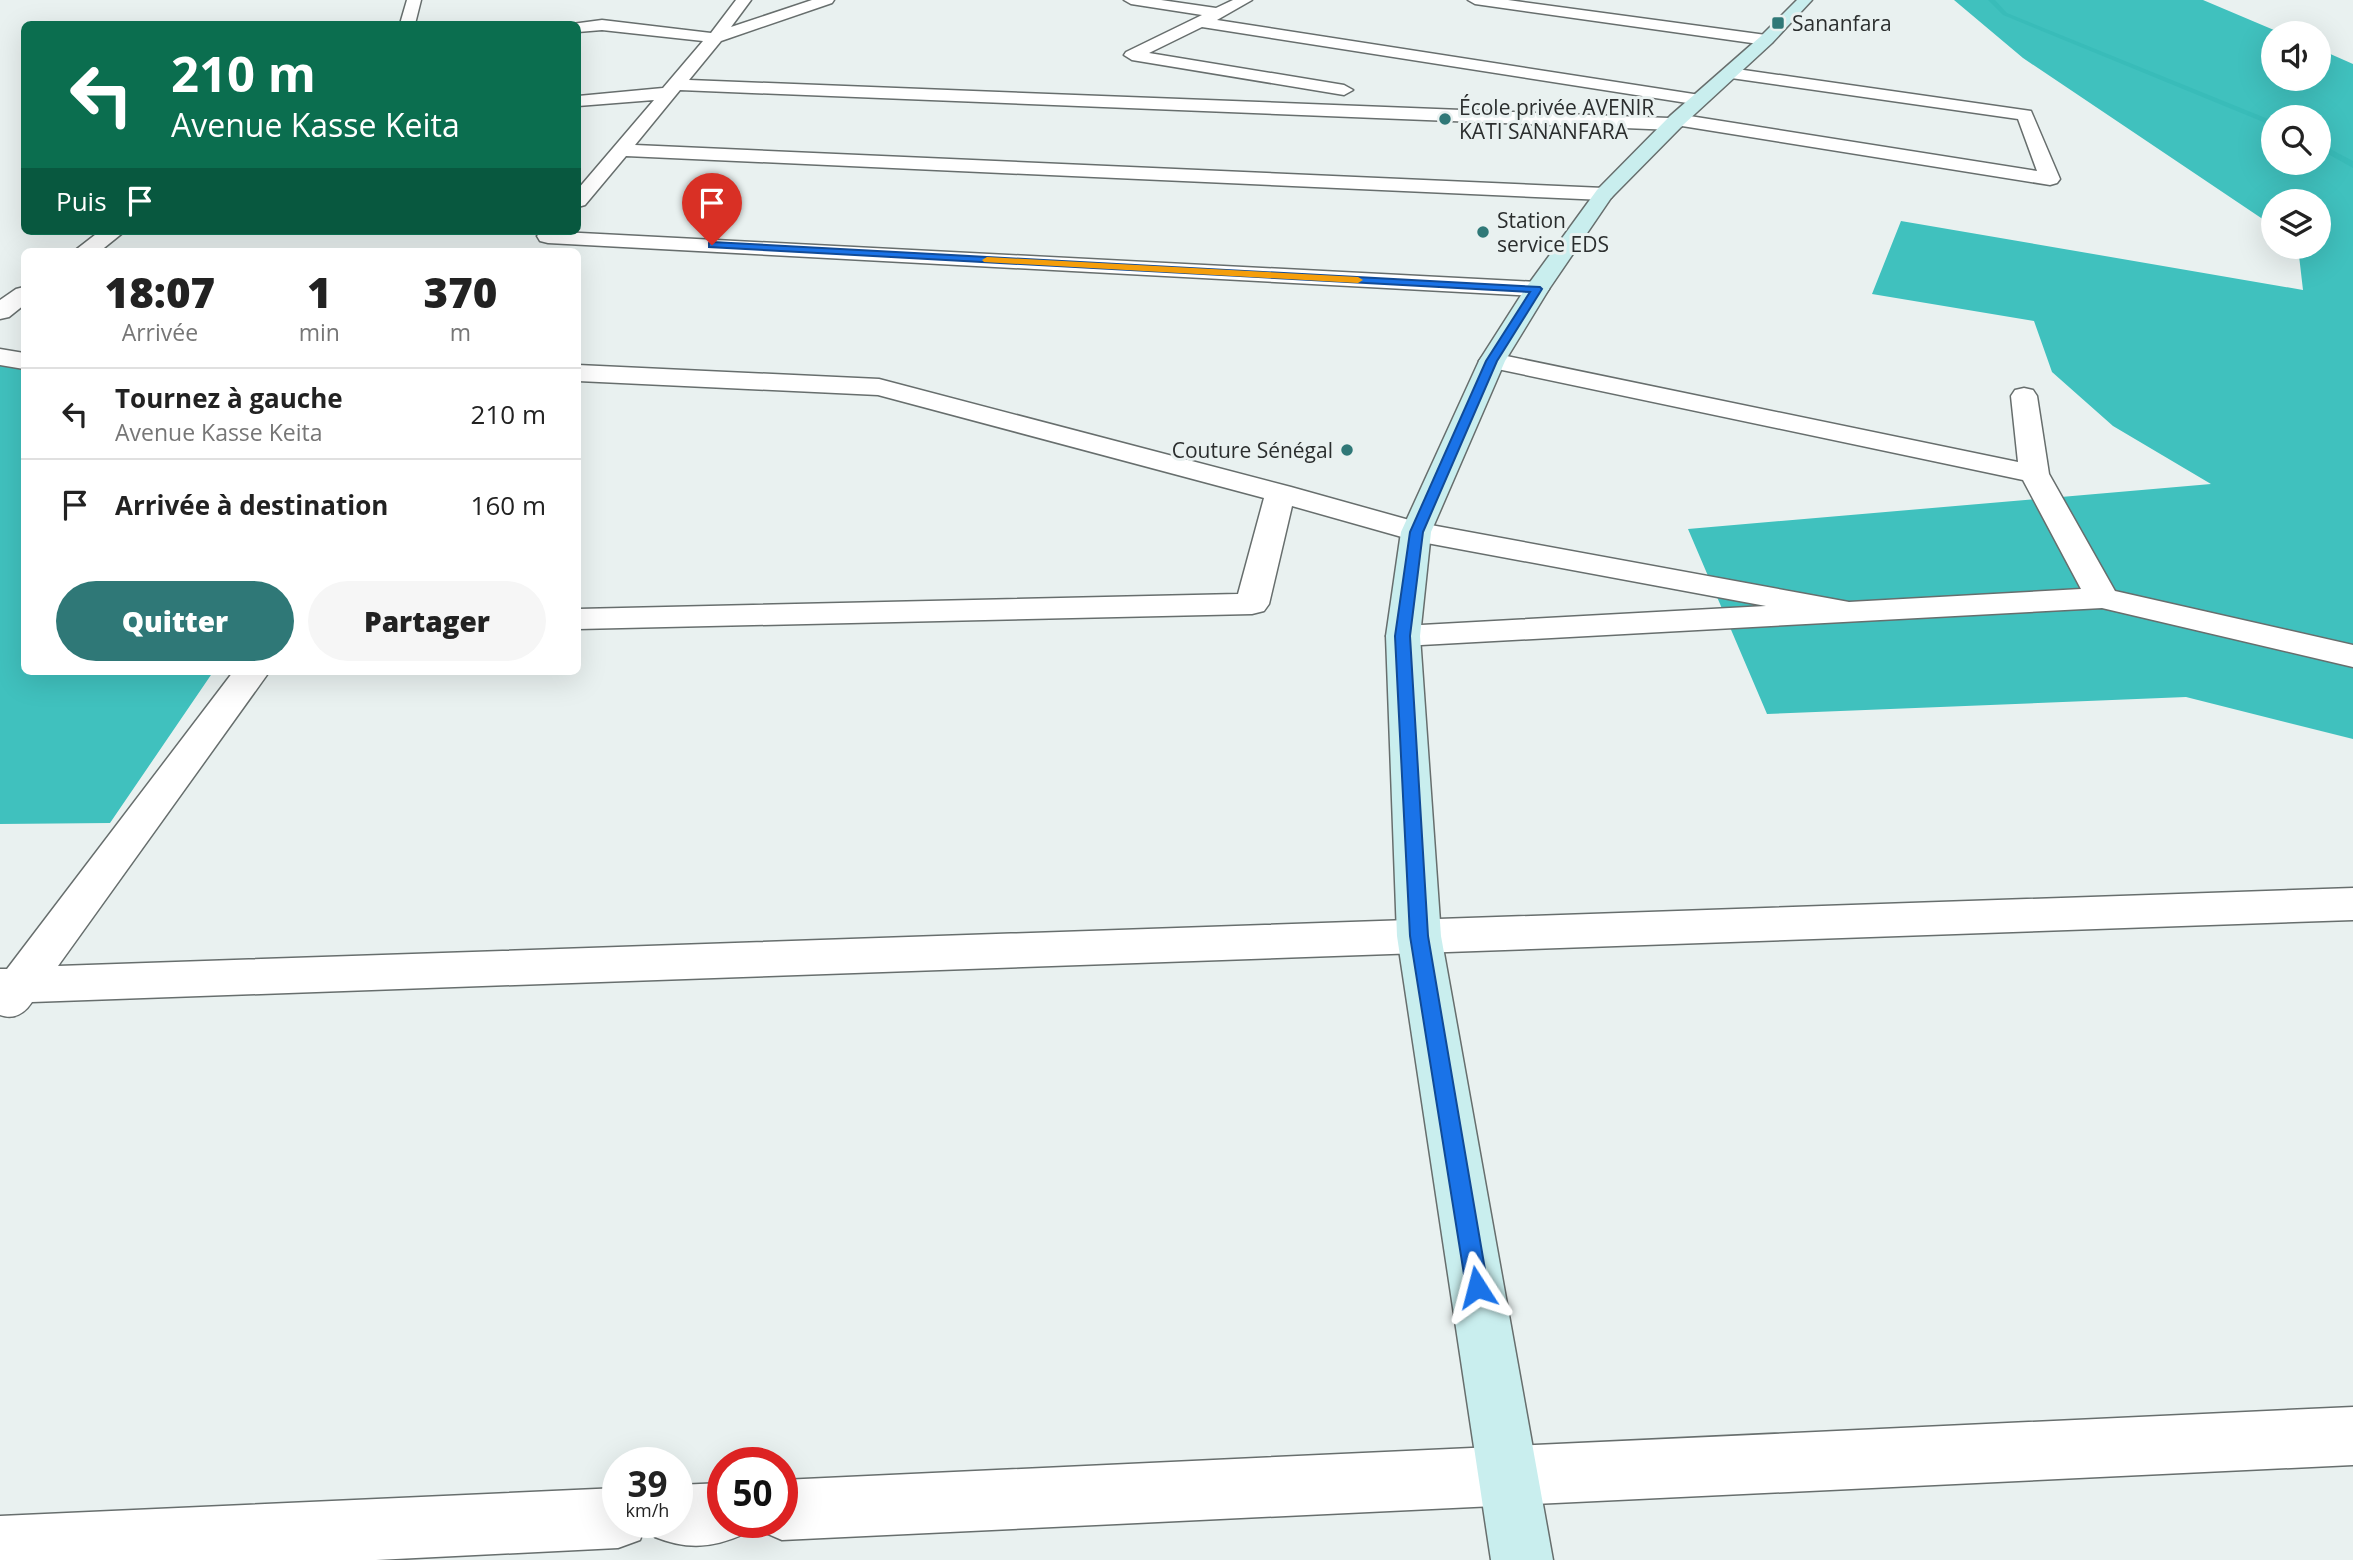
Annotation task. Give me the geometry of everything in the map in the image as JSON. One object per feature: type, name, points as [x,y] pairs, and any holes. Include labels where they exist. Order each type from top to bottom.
[{"type":"main road","points":[[1522,1560],[1419,936],[1402,636],[1416,532],[1492,361],[1537,289],[1604,194],[1683,114],[1766,40],[1805,0]]},
{"type":"street","points":[[409,21],[414,0]]},
{"type":"street","points":[[581,197],[744,0]]},
{"type":"street","points":[[581,26],[602,19],[715,38],[827,0]]},
{"type":"street","points":[[1132,0],[1218,13]]},
{"type":"street","points":[[1245,0],[1132,55],[1506,117]]},
{"type":"street","points":[[1475,0],[1766,40]]},
{"type":"street","points":[[1201,22],[1683,114],[2050,179],[2025,115],[1730,72]]},
{"type":"street","points":[[581,102],[672,89],[1506,117],[1683,114]]},
{"type":"street","points":[[620,150],[1604,194]]},
{"type":"street","points":[[90,248],[108,235]]},
{"type":"street","points":[[544,240],[1537,289]]},
{"type":"street","points":[[0,312],[21,296]]},
{"type":"street","points":[[0,357],[21,360]]},
{"type":"street","points":[[1492,361],[2035,474]]},
{"type":"street","points":[[581,373],[879,387],[1280,493],[1416,532],[1851,612]]},
{"type":"street","points":[[2024,396],[2035,474],[2102,598]]},
{"type":"street","points":[[581,619],[1252,604],[1280,493]]},
{"type":"street","points":[[1402,636],[2102,598],[2353,656]]},
{"type":"street","points":[[7,995],[249,675]]},
{"type":"street","points":[[7,995],[1419,936],[2353,904]]},
{"type":"street","points":[[798,1509],[2353,1436]]},
{"type":"street","points":[[0,1547],[602,1519]]},
{"type":"shaded area","points":[[1954,0],[2203,0],[2261,25],[2261,91],[2331,91],[2331,54],[2353,64],[2353,739],[2186,697],[1767,714],[1688,529],[2211,484],[2113,426],[2052,372],[2034,321],[1872,294],[1901,221],[2303,290],[2299,259],[2331,259],[2331,189],[2261,189],[2261,218],[2023,58]]},
{"type":"shaded area","points":[[0,357],[21,358],[21,675],[211,675],[110,823],[0,824]]},
{"type":"waterway","points":[[1991,0],[2005,14],[2261,119]]},
{"type":"waterway","points":[[2331,153],[2353,165]]},
{"type":"slow traffic","points":[[987,260],[1358,280]]},
{"type":"place","name":"Sananfara","points":[[1778,23]]},
{"type":"place","name":"École privée AVENIR KATI SANANFARA","points":[[1445,119]]},
{"type":"place","name":"Station service EDS","points":[[1483,232]]},
{"type":"place","name":"Couture Sénégal","points":[[1347,450]]},
{"type":"route","points":[[712,245],[1537,289],[1492,361],[1416,532],[1402,636],[1419,936],[1477,1287]]}]
